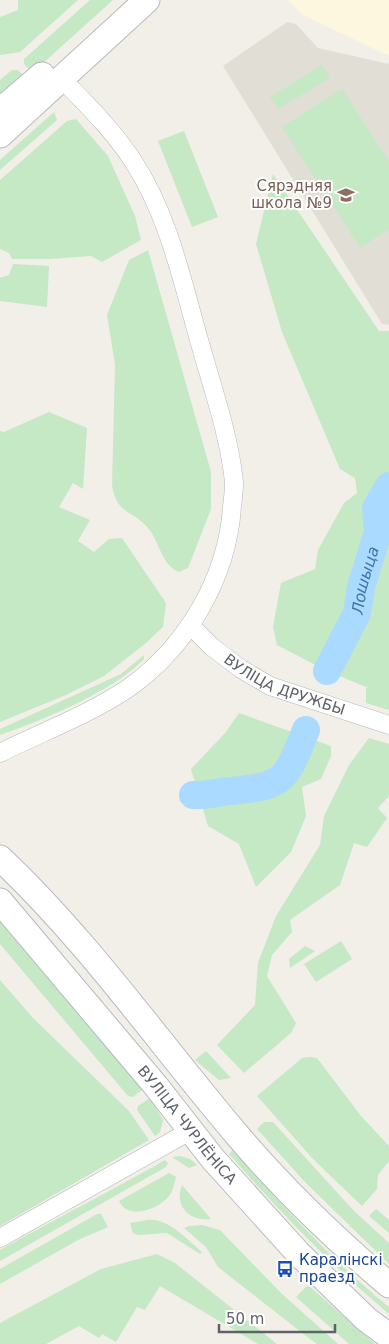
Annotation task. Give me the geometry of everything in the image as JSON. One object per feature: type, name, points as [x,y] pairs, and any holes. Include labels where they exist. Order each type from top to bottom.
[{"type":"main road","points":[[0,135],[123,0]]},
{"type":"main road","points":[[0,111],[56,73],[147,0]]},
{"type":"main road","name":"ВУЛІЦА ЧУРЛЁНІСА","points":[[0,858],[48,904],[275,1179],[389,1285]]},
{"type":"main road","name":"ВУЛІЦА ЧУРЛЁНІСА","points":[[0,901],[156,1086],[190,1131],[299,1254],[366,1319],[389,1336]]},
{"type":"main road","points":[[190,1131],[217,1110]]},
{"type":"street","points":[[0,752],[89,710],[126,690],[151,670],[190,625],[217,577],[230,530],[234,484],[225,433],[185,283],[154,201],[134,162],[119,141],[56,73]]},
{"type":"street","name":"ВУЛІЦА ДРУЖБЫ","points":[[190,625],[212,646],[241,669],[270,686],[389,725]]},
{"type":"street","points":[[0,1238],[190,1131]]},
{"type":"shaded area","points":[[288,0],[389,0],[389,56],[301,14]]},
{"type":"shaded area","name":"Сярэдняя школа №9","points":[[287,22],[296,24],[318,48],[389,64],[389,325],[382,324],[223,66]]},
{"type":"green space","points":[[18,0],[78,0],[20,52],[0,55],[0,17],[18,10]]},
{"type":"green space","points":[[90,0],[113,0],[32,73],[24,64],[24,59]]},
{"type":"green space","points":[[322,65],[330,78],[278,109],[270,97]]},
{"type":"green space","points":[[12,70],[18,70],[26,78],[0,96],[0,80]]},
{"type":"green space","points":[[342,89],[389,161],[389,229],[360,248],[282,127]]},
{"type":"green space","points":[[54,112],[57,120],[0,170],[0,160]]},
{"type":"green space","points":[[76,119],[108,156],[135,216],[141,240],[102,262],[91,256],[12,259],[9,253],[0,249],[0,180],[67,121]]},
{"type":"green space","points":[[184,131],[218,217],[192,227],[158,141]]},
{"type":"green space","points":[[273,174],[379,331],[389,331],[389,710],[366,703],[366,689],[368,686],[366,687],[327,671],[277,645],[273,627],[281,583],[315,569],[318,550],[344,503],[357,493],[355,478],[340,469],[282,332],[256,244]]},
{"type":"green space","points":[[148,250],[211,472],[211,509],[188,568],[179,572],[173,569],[164,559],[148,528],[118,503],[112,486],[115,364],[107,315],[129,260]]},
{"type":"green space","points":[[13,264],[49,266],[47,307],[0,301],[0,278],[9,275]]},
{"type":"green space","points":[[49,412],[87,428],[83,489],[73,483],[59,507],[90,520],[78,541],[94,552],[109,539],[122,538],[166,603],[163,627],[104,676],[66,695],[0,722],[0,431],[4,432]]},
{"type":"green space","points":[[144,655],[144,659],[130,671],[96,694],[56,713],[0,735],[0,729],[121,674]]},
{"type":"green space","points":[[239,713],[331,746],[331,756],[321,779],[302,787],[306,816],[291,852],[256,887],[239,844],[208,826],[191,769],[226,732]]},
{"type":"green space","points":[[369,738],[389,744],[389,796],[378,808],[387,818],[367,847],[354,843],[340,885],[290,920],[292,932],[272,955],[267,976],[296,1023],[291,1033],[244,1073],[217,1045],[255,1005],[258,963],[276,916],[320,845],[324,816],[349,765]]},
{"type":"green space","points":[[0,916],[143,1089],[133,1097],[128,1096],[0,944]]},
{"type":"green space","points":[[341,941],[352,959],[316,982],[304,964]]},
{"type":"green space","points":[[305,946],[315,951],[290,968],[289,959]]},
{"type":"green space","points":[[0,980],[33,1018],[129,1111],[149,1140],[0,1226]]},
{"type":"green space","points":[[206,1051],[231,1078],[219,1080],[195,1060]]},
{"type":"green space","points":[[302,1058],[317,1058],[361,1116],[389,1146],[389,1161],[378,1175],[377,1189],[362,1206],[314,1160],[257,1096]]},
{"type":"green space","points":[[150,1098],[163,1120],[160,1132],[155,1136],[137,1110],[138,1106]]},
{"type":"green space","points":[[264,1122],[273,1122],[354,1211],[389,1243],[389,1264],[305,1182],[257,1129]]},
{"type":"green space","points":[[233,1150],[327,1251],[389,1307],[389,1314],[326,1257],[286,1217],[229,1154]]},
{"type":"green space","points":[[180,1156],[190,1159],[197,1165],[189,1168],[172,1157]]},
{"type":"green space","points":[[165,1160],[168,1163],[166,1167],[0,1261],[0,1250]]},
{"type":"green space","points":[[169,1173],[176,1177],[172,1192],[164,1201],[151,1209],[136,1212],[123,1207],[119,1201]]},
{"type":"green space","points":[[182,1185],[211,1219],[196,1218],[185,1211],[180,1200]]},
{"type":"green space","points":[[376,1209],[389,1220],[389,1233],[369,1216]]},
{"type":"green space","points":[[97,1214],[101,1214],[108,1227],[78,1240],[0,1284],[0,1269]]},
{"type":"green space","points":[[147,1220],[163,1222],[170,1226],[202,1252],[200,1254],[167,1233],[138,1235],[133,1233],[130,1223]]},
{"type":"green space","points":[[202,1225],[220,1230],[282,1294],[338,1344],[317,1344],[218,1267],[206,1247],[184,1228]]},
{"type":"green space","points":[[157,1254],[175,1263],[277,1344],[258,1344],[160,1286],[145,1310],[137,1307],[116,1342],[102,1334],[99,1338],[79,1326],[46,1344],[0,1344],[0,1323],[101,1269]]},
{"type":"green space","points":[[308,1285],[375,1344],[349,1344],[296,1297]]},
{"type":"waterway","name":"Лошыца","points":[[327,671],[357,613],[361,587],[378,532],[376,508],[389,486]]},
{"type":"waterway","name":"Лошыца","points":[[193,795],[249,789],[274,782],[288,770],[306,730]]},
{"type":"place","name":"Сярэдняя школа №9","points":[[346,195]]},
{"type":"place","name":"Каралінскі праезд","points":[[285,1269]]}]
